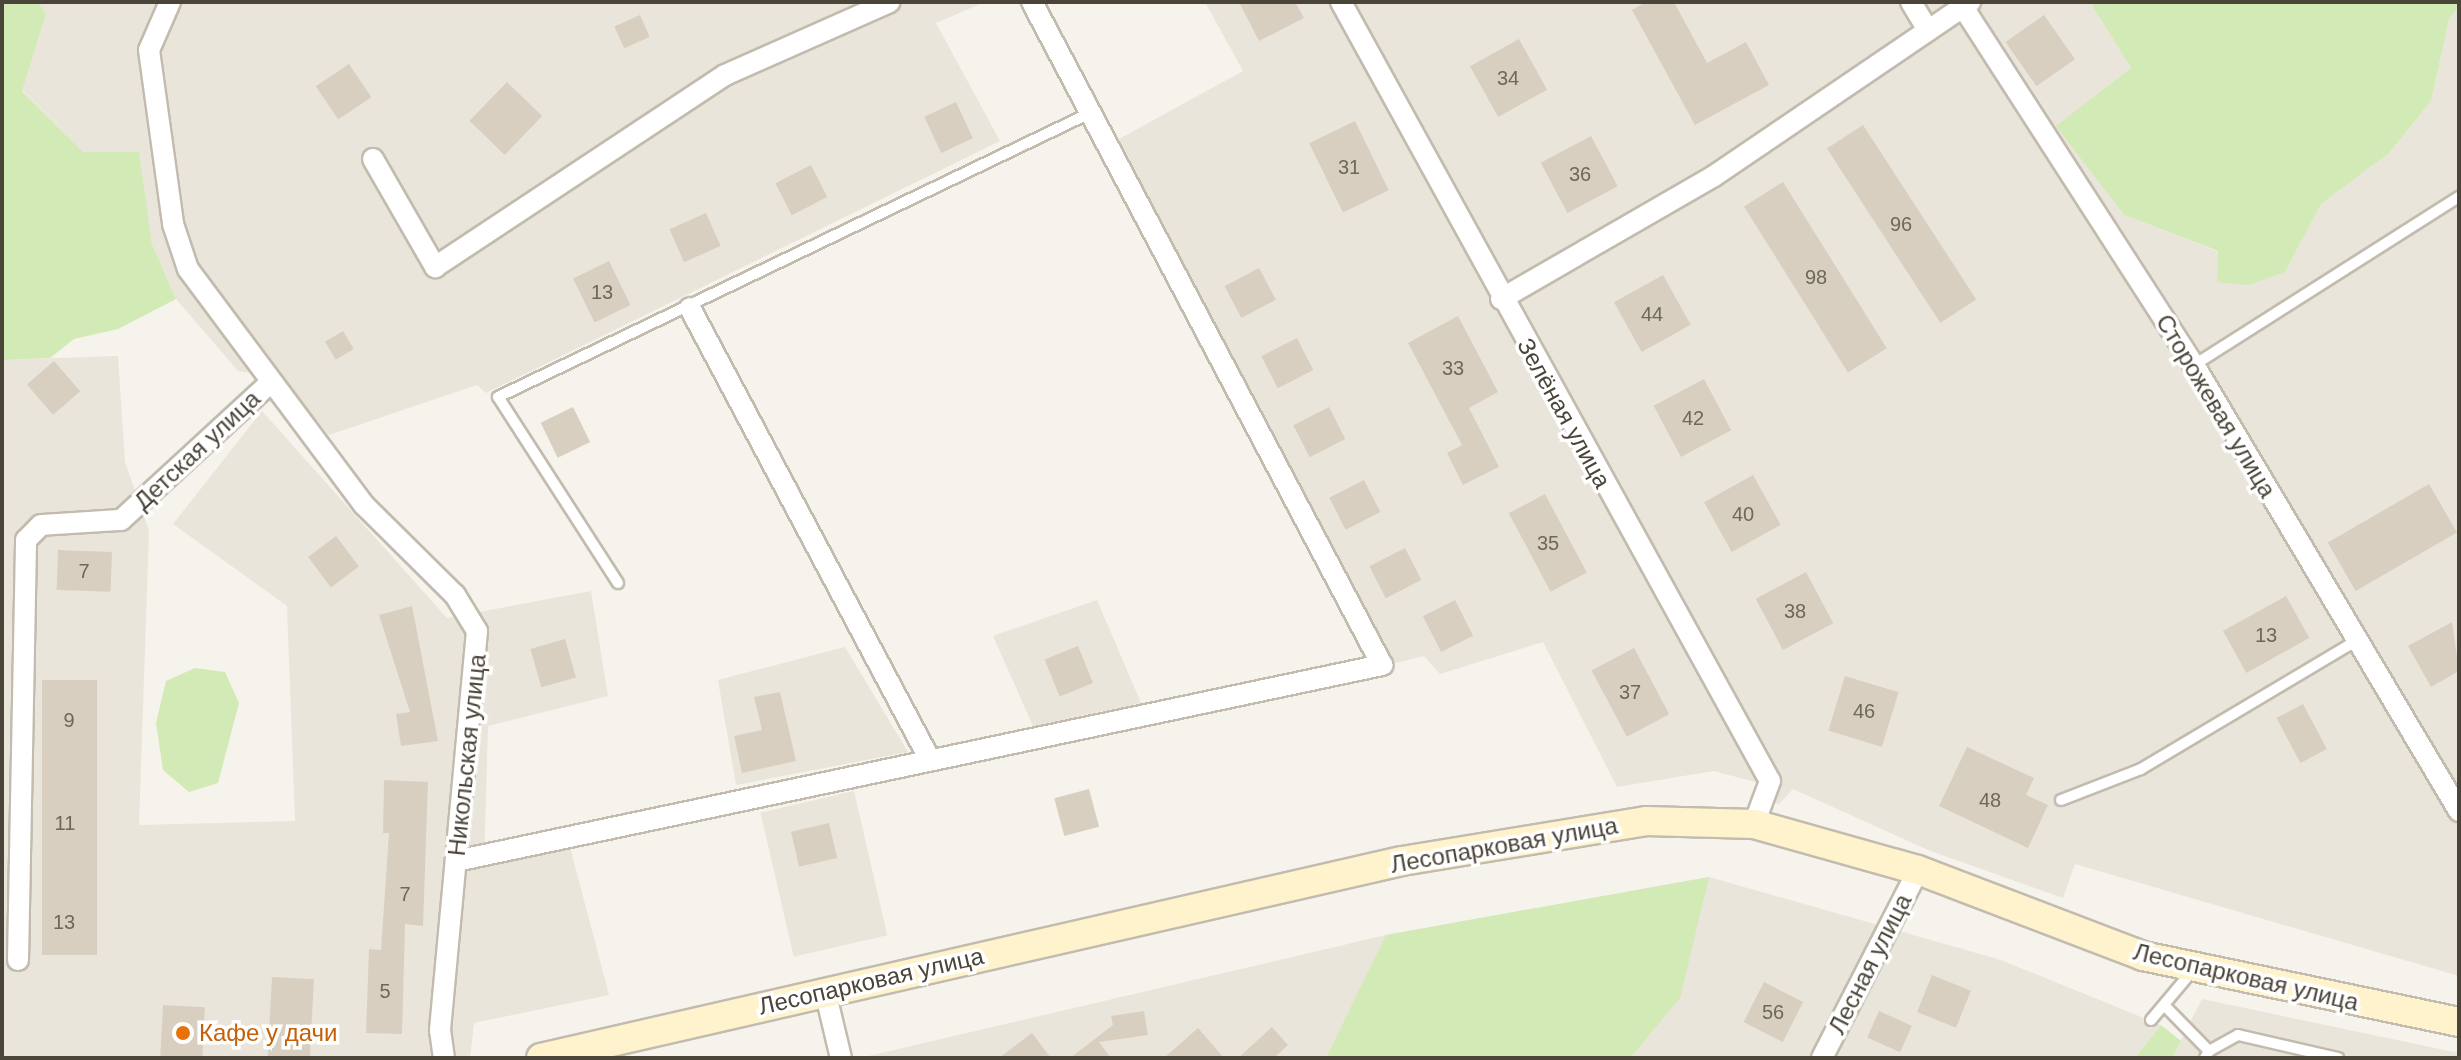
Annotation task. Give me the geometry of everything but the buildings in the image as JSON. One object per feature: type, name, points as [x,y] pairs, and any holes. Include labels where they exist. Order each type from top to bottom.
[{"type":"street","name":"Никольская улица","points":[[170,2],[149,50],[173,224],[206,300],[268,385],[364,505],[455,595],[477,631],[440,1030],[444,1058]]},
{"type":"street","points":[[373,159],[435,267],[725,75],[890,2]]},
{"type":"street","points":[[456,861],[1382,665],[1032,2]]},
{"type":"street","name":"Зелёная улица","points":[[1341,2],[1501,299],[1770,781],[1754,824]]},
{"type":"street","points":[[1911,2],[1928,30]]},
{"type":"street","points":[[1501,299],[1714,176],[1967,4]]},
{"type":"street","name":"Сторожевая улица","points":[[1967,4],[2194,365],[2459,811]]},
{"type":"street","points":[[690,308],[930,760]]},
{"type":"street","name":"Детская улица","points":[[18,960],[26,540],[41,525],[121,520],[268,385]]},
{"type":"street","name":"Лесопарковая улица","points":[[541,1058],[825,991],[1542,836],[1646,821],[1754,824],[1918,870],[2194,969],[2459,1022]]},
{"type":"street","name":"Лесная улица","points":[[1822,1058],[1918,870]]},
{"type":"street","points":[[825,991],[841,1058]]},
{"type":"lane","points":[[618,583],[498,397],[690,308],[1090,113]]},
{"type":"lane","points":[[2194,365],[2459,197]]},
{"type":"lane","points":[[2061,800],[2141,769],[2356,641]]},
{"type":"lane","points":[[2151,1020],[2194,969]]},
{"type":"lane","points":[[2164,1005],[2207,1054],[2238,1035],[2338,1058]]},
{"type":"shaded area","points":[[38,2],[985,2],[936,23],[1000,141],[486,393],[477,385],[329,435],[280,377],[238,371],[176,299],[152,244],[138,152],[83,152],[22,90],[46,14]]},
{"type":"shaded area","points":[[1205,2],[2090,2],[2131,68],[2057,126],[2124,215],[2219,252],[2217,282],[2285,272],[2321,204],[2389,153],[2431,101],[2449,19],[2459,7],[2459,976],[2075,864],[2063,898],[1928,850],[1793,789],[1779,804],[1757,800],[1759,783],[1714,771],[1617,787],[1543,642],[1440,674],[1424,656],[1392,664],[1119,139],[1243,71]]},
{"type":"shaded area","points":[[118,356],[125,462],[149,531],[139,825],[295,821],[287,606],[173,524],[262,411],[447,618],[591,591],[608,696],[488,726],[484,867],[570,847],[609,995],[474,1023],[470,1058],[2,1058],[2,360]]},
{"type":"shaded area","points":[[1097,600],[1141,703],[1033,726],[993,636]]},
{"type":"shaded area","points":[[845,647],[908,752],[736,785],[718,680]]},
{"type":"shaded area","points":[[854,791],[887,935],[794,957],[760,813]]},
{"type":"shaded area","points":[[1709,877],[2001,960],[2161,1025],[2135,1058],[860,1058],[1386,935]]},
{"type":"shaded area","points":[[2202,999],[2459,1053],[2459,1058],[2172,1058]]},
{"type":"green space","points":[[2,2],[38,2],[46,14],[22,91],[83,152],[139,152],[152,244],[176,299],[118,329],[74,339],[50,358],[2,360]]},
{"type":"green space","points":[[2090,2],[2459,2],[2459,7],[2449,19],[2431,101],[2389,153],[2321,204],[2285,272],[2248,285],[2217,282],[2218,251],[2124,215],[2056,126],[2131,68]]},
{"type":"green space","points":[[195,668],[225,672],[239,703],[218,783],[189,792],[163,770],[156,723],[166,681]]},
{"type":"green space","points":[[1709,877],[1680,998],[1630,1058],[1326,1058],[1386,935]]},
{"type":"green space","points":[[2161,1025],[2181,1041],[2172,1058],[2135,1058]]},
{"type":"place","name":"Кафе у дачи","points":[[183,1033]]}]
